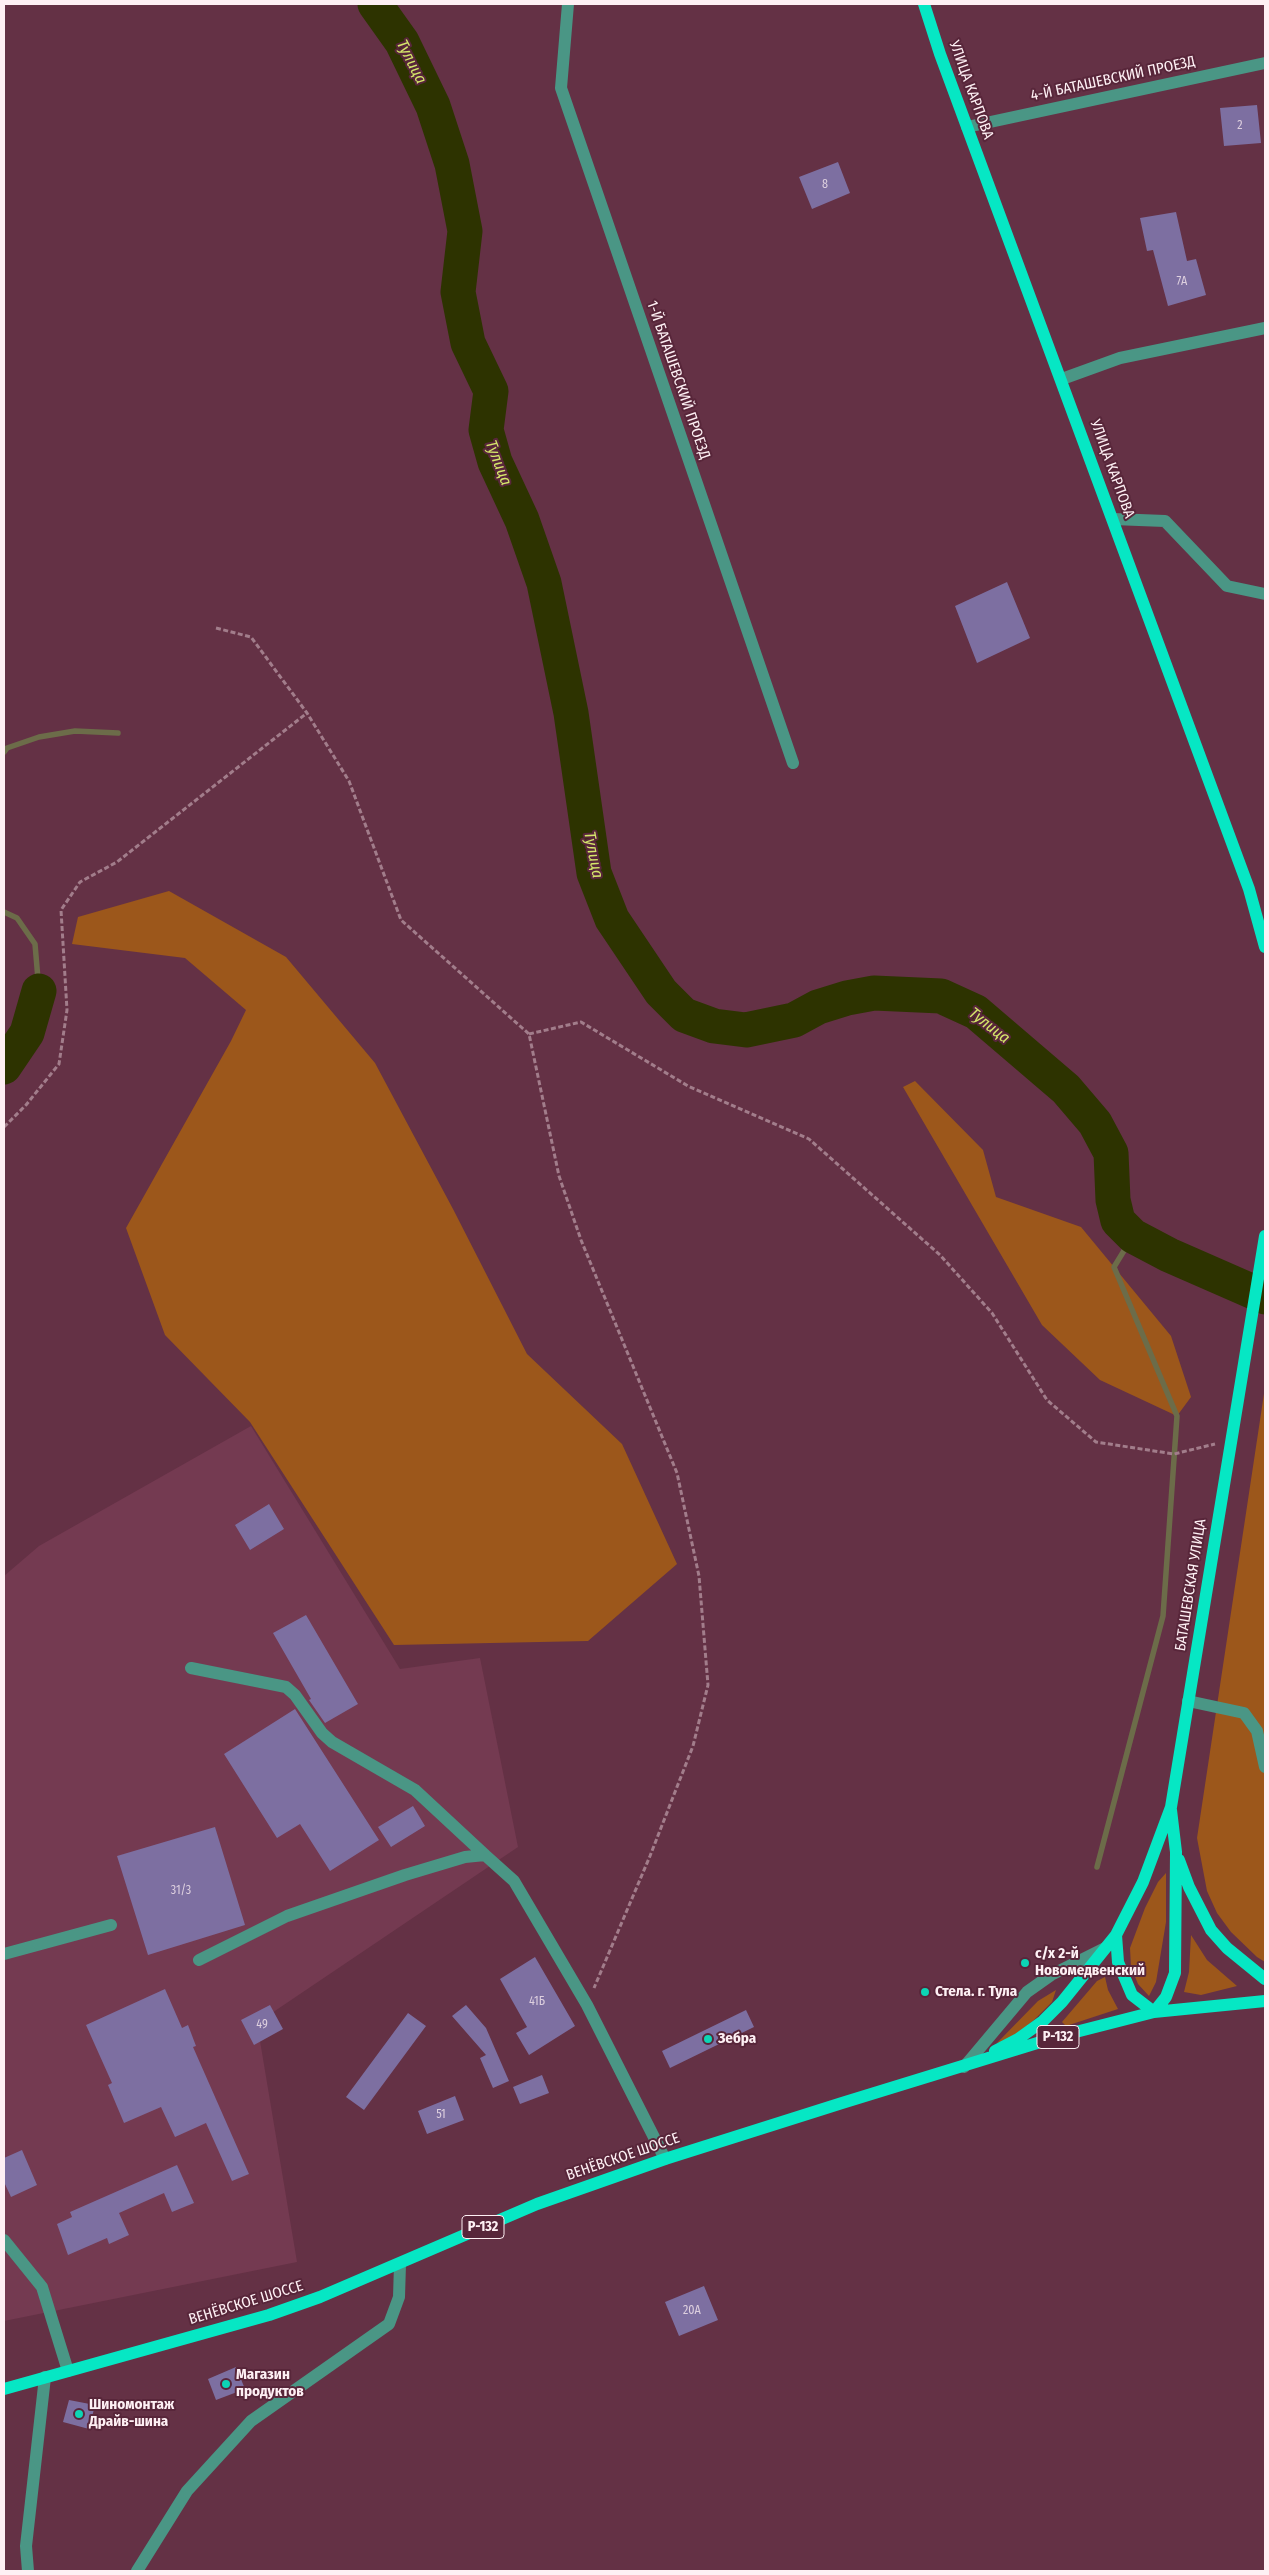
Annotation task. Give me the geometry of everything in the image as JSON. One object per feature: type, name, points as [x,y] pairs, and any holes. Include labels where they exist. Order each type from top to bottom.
[{"type":"main road","name":"УЛИЦА КАРПОВА","points":[[924,4],[967,127],[1062,379],[1249,890],[1265,947]]},
{"type":"main road","name":"БАТАШЕВСКАЯ УЛИЦА","points":[[1171,1807],[1265,1236]]},
{"type":"main road","points":[[1116,1935],[1118,1962],[1132,1995],[1154,2012],[1166,1997],[1175,1973],[1176,1852],[1171,1807]]},
{"type":"main road","points":[[964,2067],[1018,2039],[1043,2021],[1062,2002],[1106,1948],[1116,1935],[1142,1882],[1171,1807]]},
{"type":"main road","points":[[1176,1852],[1189,1887],[1212,1930],[1227,1948],[1265,1979]]},
{"type":"main road","name":"ВЕНЁВСКОЕ ШОССЕ","points":[[4,2389],[269,2315],[320,2297],[400,2264],[537,2204],[665,2159],[1060,2036],[1154,2012],[1265,2001]]},
{"type":"street","name":"1-Й БАТАШЕВСКИЙ ПРОЕЗД","points":[[568,4],[561,88],[793,763]]},
{"type":"street","name":"4-Й БАТАШЕВСКИЙ ПРОЕЗД","points":[[967,127],[1265,63]]},
{"type":"street","points":[[1062,379],[1120,358],[1265,328]]},
{"type":"street","points":[[1113,519],[1165,521],[1227,586],[1265,594]]},
{"type":"street","points":[[191,1668],[286,1687],[295,1695],[322,1734],[332,1742],[415,1790],[514,1881],[587,2005],[665,2159]]},
{"type":"street","points":[[1188,1700],[1244,1713],[1257,1731],[1265,1767]]},
{"type":"street","points":[[199,1960],[287,1916],[405,1875],[465,1857],[485,1855]]},
{"type":"street","points":[[4,1954],[111,1925]]},
{"type":"street","points":[[964,2067],[1028,1992],[1050,1975],[1106,1948]]},
{"type":"street","points":[[4,2240],[42,2287],[68,2371]]},
{"type":"street","points":[[137,2571],[187,2490],[251,2421],[389,2324],[399,2297],[400,2264]]},
{"type":"street","points":[[28,2571],[26,2546],[45,2377]]},
{"type":"path","points":[[216,628],[251,638],[308,713],[349,781],[401,920],[529,1034],[559,1176],[581,1240],[676,1473],[699,1576],[708,1685],[693,1746],[650,1856],[587,2005]]},
{"type":"path","points":[[4,1127],[26,1105],[59,1064],[66,1010],[61,910],[80,882],[118,862],[308,713]]},
{"type":"path","points":[[529,1034],[581,1022],[688,1086],[809,1139],[940,1255],[992,1313],[1047,1400],[1096,1442],[1174,1454],[1231,1440]]},
{"type":"shaded area","points":[[169,891],[286,957],[375,1063],[453,1209],[527,1354],[622,1444],[677,1564],[588,1641],[394,1645],[250,1422],[165,1335],[126,1228],[231,1041],[246,1010],[185,958],[72,944],[78,917]]},
{"type":"shaded area","points":[[915,1081],[983,1150],[996,1197],[1081,1227],[1171,1336],[1191,1397],[1177,1416],[1100,1380],[1042,1325],[903,1087]]},
{"type":"shaded area","points":[[1265,1387],[1265,1962],[1257,1957],[1231,1932],[1217,1913],[1207,1891],[1197,1838]]},
{"type":"shaded area","points":[[251,1426],[400,1669],[480,1658],[518,1847],[257,2023],[297,2262],[4,2321],[4,1576],[39,1546]]},
{"type":"shaded area","points":[[1166,1873],[1166,1922],[1156,1982],[1149,1996],[1138,1984],[1131,1967],[1130,1948],[1145,1908],[1158,1882]]},
{"type":"shaded area","points":[[1191,1935],[1207,1960],[1237,1986],[1201,1995],[1184,1992],[1189,1972]]},
{"type":"shaded area","points":[[1105,1977],[1108,1990],[1118,2009],[1066,2026],[1062,2022],[1097,1981]]},
{"type":"shaded area","points":[[1056,1990],[1052,2002],[1034,2020],[1009,2040],[997,2043],[1038,2001]]},
{"type":"building","points":[[1257,105],[1261,143],[1224,146],[1220,108]]},
{"type":"building","points":[[838,162],[850,193],[812,209],[799,177]]},
{"type":"building","points":[[1176,212],[1187,261],[1196,259],[1206,295],[1168,306],[1153,250],[1147,251],[1140,218]]},
{"type":"building","points":[[1007,582],[1030,638],[977,663],[955,606]]},
{"type":"building","points":[[269,1504],[284,1529],[250,1550],[235,1525]]},
{"type":"building","points":[[306,1615],[358,1704],[325,1723],[309,1700],[311,1699],[273,1633]]},
{"type":"building","points":[[295,1709],[379,1840],[330,1871],[300,1824],[277,1838],[224,1754]]},
{"type":"building","points":[[413,1806],[425,1826],[391,1847],[378,1827]]},
{"type":"building","points":[[215,1827],[245,1925],[148,1955],[117,1856]]},
{"type":"building","points":[[535,1957],[575,2026],[529,2055],[516,2033],[527,2027],[500,1979]]},
{"type":"building","points":[[165,1989],[182,2028],[188,2025],[196,2046],[193,2047],[249,2174],[232,2181],[206,2123],[175,2137],[161,2107],[124,2123],[108,2085],[112,2083],[86,2025]]},
{"type":"building","points":[[270,2005],[283,2029],[254,2045],[241,2020]]},
{"type":"building","points":[[466,2005],[486,2028],[509,2081],[493,2088],[480,2058],[486,2055],[452,2016]]},
{"type":"building","name":"Зебра","points":[[746,2010],[754,2027],[670,2068],[662,2051]]},
{"type":"building","points":[[408,2013],[426,2026],[364,2110],[346,2097]]},
{"type":"building","points":[[542,2075],[549,2093],[520,2104],[513,2087]]},
{"type":"building","points":[[455,2096],[464,2120],[427,2134],[418,2111]]},
{"type":"building","points":[[22,2150],[37,2185],[11,2197],[4,2182],[4,2158]]},
{"type":"building","points":[[177,2165],[194,2203],[172,2212],[164,2193],[119,2213],[129,2235],[109,2244],[107,2238],[68,2255],[57,2224],[72,2217],[70,2212]]},
{"type":"building","points":[[704,2286],[718,2320],[679,2336],[665,2302]]},
{"type":"building","name":"Магазин продуктов","points":[[236,2367],[245,2389],[216,2400],[208,2379]]},
{"type":"building","name":"Шиномонтаж Драйв-шина","points":[[69,2400],[95,2405],[89,2429],[63,2422]]},
{"type":"waterway","name":"Тулица","points":[[375,4],[402,42],[433,106],[452,164],[465,231],[458,292],[468,343],[491,391],[486,430],[495,462],[522,520],[544,583],[571,713],[594,873],[612,919],[661,992],[684,1015],[714,1026],[746,1030],[794,1020],[818,1007],[847,998],[874,993],[941,996],[976,1012],[1066,1089],[1095,1123],[1111,1153],[1113,1200],[1118,1221],[1133,1236],[1169,1255],[1265,1297]]},
{"type":"waterway","points":[[4,752],[7,748],[39,737],[75,731],[118,733]]},
{"type":"waterway","points":[[4,912],[17,918],[35,944],[39,991]]},
{"type":"waterway","points":[[4,1067],[27,1033],[39,991]]},
{"type":"waterway","points":[[1097,1867],[1163,1616],[1177,1416],[1114,1267],[1133,1236]]},
{"type":"place","name":"с/х 2-й Новомедвенский","points":[[1025,1963]]},
{"type":"place","name":"Стела. г. Тула","points":[[925,1992]]},
{"type":"place","name":"Зебра","points":[[708,2039]]},
{"type":"place","name":"Магазин продуктов","points":[[226,2384]]},
{"type":"place","name":"Шиномонтаж Драйв-шина","points":[[79,2414]]}]
